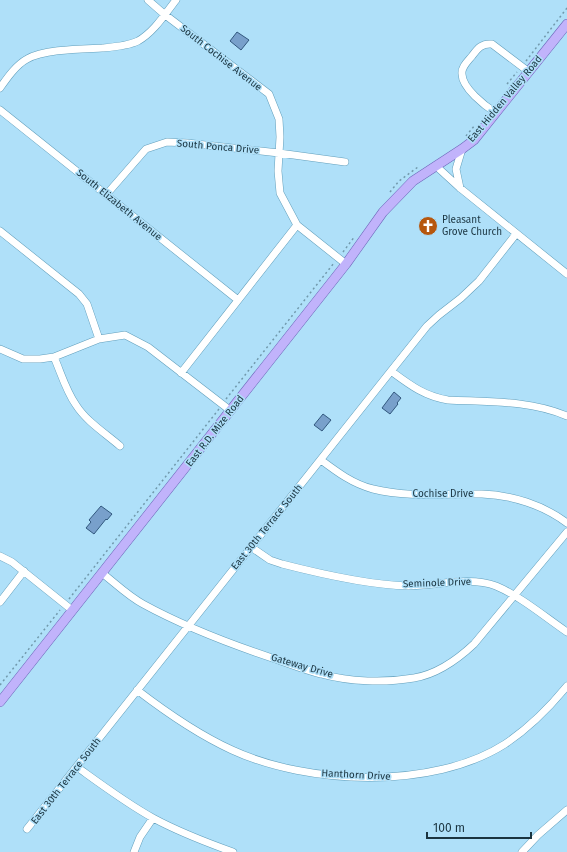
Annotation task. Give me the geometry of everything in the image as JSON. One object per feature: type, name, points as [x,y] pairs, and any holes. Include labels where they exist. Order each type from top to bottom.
[{"type":"main road","name":"East Hidden Valley Road","points":[[436,166],[462,150],[474,140],[567,24]]},
{"type":"main road","name":"East R.D. Mize Road","points":[[0,702],[346,264],[383,212],[412,181],[436,166]]},
{"type":"street","name":"South Cochise Avenue","points":[[148,0],[164,14],[269,94],[279,119],[278,170],[280,193],[297,224],[346,264]]},
{"type":"street","points":[[0,88],[12,72],[26,59],[40,54],[67,49],[110,47],[137,42],[147,35],[176,0]]},
{"type":"street","points":[[496,114],[470,92],[464,83],[462,74],[463,68],[479,47],[486,44],[492,44],[529,72]]},
{"type":"street","name":"South Elizabeth Avenue","points":[[0,110],[238,300]]},
{"type":"street","name":"South Ponca Drive","points":[[106,195],[146,149],[167,142],[279,153],[345,162]]},
{"type":"street","points":[[460,188],[456,169],[462,150]]},
{"type":"street","points":[[436,166],[460,188],[567,274]]},
{"type":"street","points":[[181,372],[297,224]]},
{"type":"street","points":[[0,231],[79,294],[87,304],[99,339]]},
{"type":"street","name":"East 30th Terrace South","points":[[27,829],[427,326],[479,281],[516,234]]},
{"type":"street","points":[[0,349],[23,359],[40,359],[54,356],[99,339],[126,336],[148,347],[231,411]]},
{"type":"street","points":[[54,356],[76,405],[86,417],[120,446]]},
{"type":"street","points":[[391,371],[415,389],[439,399],[512,402],[535,406],[567,416]]},
{"type":"street","name":"Cochise Drive","points":[[321,460],[345,478],[373,489],[393,493],[434,495],[483,494],[507,497],[528,502],[543,508],[567,523]]},
{"type":"street","name":"Gateway Drive","points":[[102,573],[142,603],[236,647],[322,674],[361,680],[397,680],[416,678],[431,674],[458,659],[474,644],[567,532]]},
{"type":"street","name":"Seminole Drive","points":[[251,547],[270,560],[282,564],[366,581],[407,586],[476,582],[495,586],[514,596],[567,632]]},
{"type":"street","points":[[0,556],[12,562],[72,610]]},
{"type":"street","points":[[0,602],[24,571]]},
{"type":"street","name":"Hanthorn Drive","points":[[137,690],[190,728],[232,750],[256,759],[285,767],[321,774],[367,777],[400,776],[427,772],[454,766],[485,754],[505,744],[530,725],[551,706],[567,686]]},
{"type":"street","points":[[77,767],[114,794],[153,818],[196,839],[232,852]]},
{"type":"street","points":[[522,852],[538,835],[567,810]]},
{"type":"street","points":[[134,852],[140,837],[153,818]]},
{"type":"building","points":[[237,32],[249,40],[241,50],[230,41]]},
{"type":"building","points":[[394,392],[401,398],[390,414],[382,408]]},
{"type":"building","points":[[323,414],[331,420],[322,431],[314,425]]},
{"type":"building","points":[[101,506],[112,514],[94,534],[86,528],[91,522],[89,520]]},
{"type":"place","name":"Pleasant Grove Church","points":[[428,226]]}]
